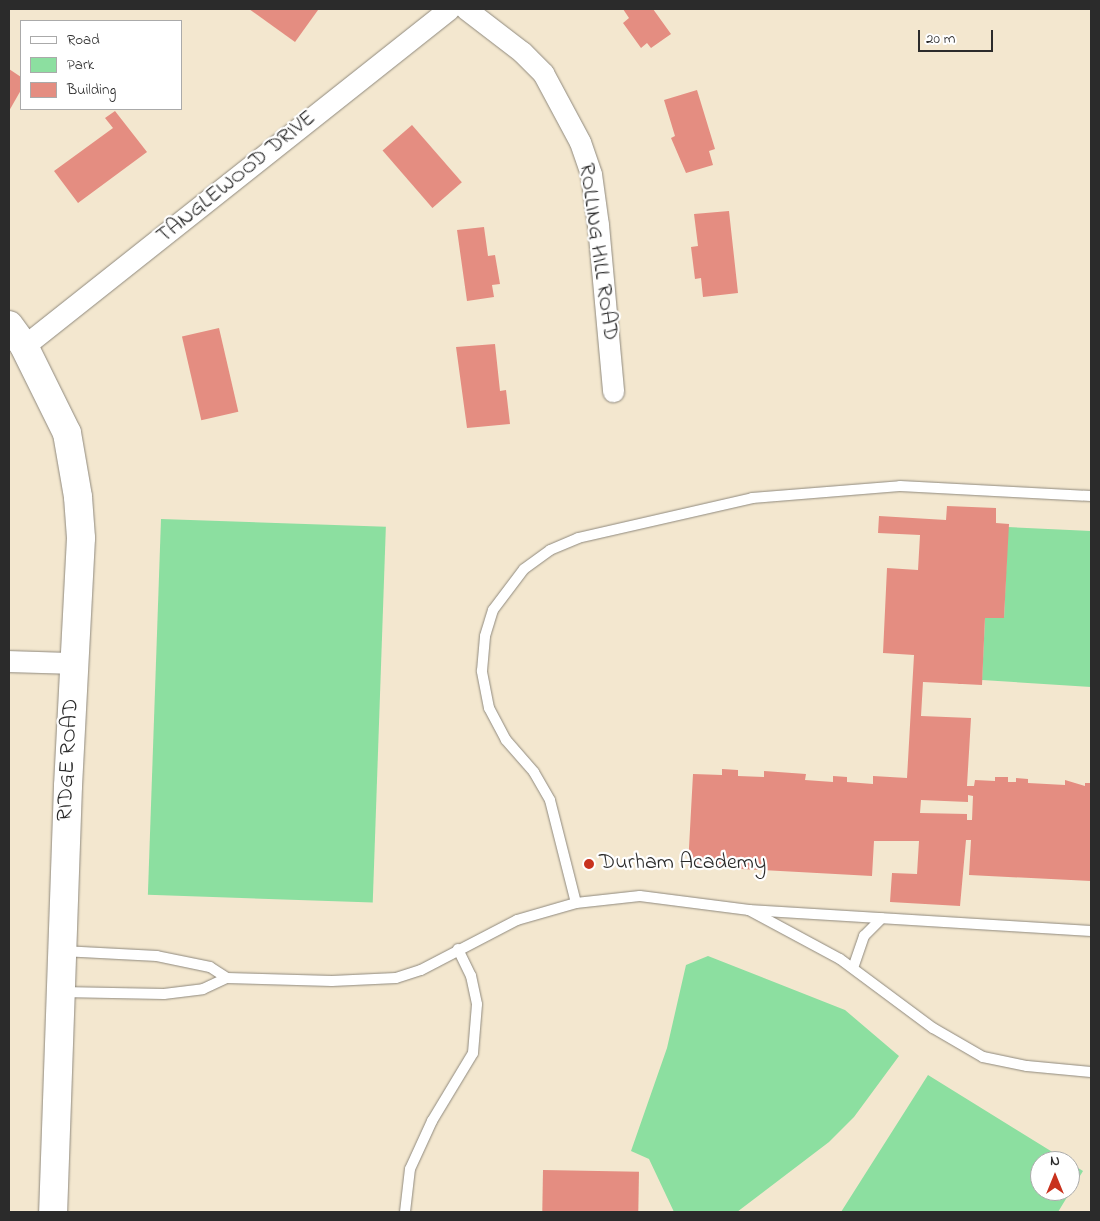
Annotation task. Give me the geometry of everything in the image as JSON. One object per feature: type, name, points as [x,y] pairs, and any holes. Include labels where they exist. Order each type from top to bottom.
[{"type":"street","name":"TANGLEWOOD DRIVE","points":[[16,335],[449,9]]},
{"type":"street","name":"ROLLING HILL ROAD","points":[[466,9],[522,52],[543,73],[580,142],[591,174],[613,391]]},
{"type":"street","name":"RIDGE ROAD","points":[[16,335],[57,409],[74,464],[81,538],[61,951],[53,1212]]},
{"type":"street","points":[[9,661],[74,663]]},
{"type":"lane","points":[[576,903],[550,800],[534,772],[506,740],[489,708],[482,671],[485,636],[493,610],[524,569],[550,550],[578,538],[752,498],[900,486],[1091,496]]},
{"type":"lane","points":[[60,992],[164,994],[203,989],[227,978],[376,980],[421,970],[458,949],[517,920],[576,903],[640,896],[748,910],[1091,930]]},
{"type":"lane","points":[[748,910],[852,968],[933,1028],[984,1057],[1028,1066],[1091,1072]]},
{"type":"lane","points":[[852,968],[864,936],[882,918]]},
{"type":"lane","points":[[405,1212],[410,1169],[432,1121],[473,1054],[477,1004],[471,976],[458,949]]},
{"type":"lane","points":[[61,951],[157,956],[210,968],[227,978]]},
{"type":"green space","points":[[161,519],[386,527],[373,903],[148,895]]},
{"type":"green space","points":[[1008,527],[1091,531],[1091,687],[982,680],[985,618],[1004,618]]},
{"type":"green space","points":[[708,956],[845,1010],[899,1056],[854,1117],[829,1142],[737,1212],[674,1212],[649,1159],[631,1151],[667,1048],[686,965]]},
{"type":"green space","points":[[928,1075],[1051,1151],[1030,1151],[1030,1201],[1065,1201],[1058,1212],[841,1212]]},
{"type":"building","points":[[249,9],[315,9],[318,10],[295,42]]},
{"type":"building","points":[[623,9],[653,9],[671,34],[651,48],[647,43],[641,48],[623,23],[629,18]]},
{"type":"building","points":[[9,69],[20,76],[20,92],[9,111]]},
{"type":"building","points":[[697,90],[715,149],[709,151],[713,165],[686,173],[671,138],[675,136],[664,100]]},
{"type":"building","points":[[115,111],[147,152],[78,203],[54,171],[113,128],[105,118]]},
{"type":"building","points":[[412,125],[462,182],[432,208],[383,151]]},
{"type":"building","points":[[729,211],[738,293],[703,297],[701,278],[695,279],[691,247],[698,246],[694,214]]},
{"type":"building","points":[[484,227],[488,256],[495,255],[500,284],[492,285],[494,297],[467,301],[457,230]]},
{"type":"building","points":[[219,328],[238,412],[201,420],[182,337]]},
{"type":"building","points":[[495,344],[500,391],[506,390],[510,424],[467,428],[456,347]]},
{"type":"building","points":[[947,506],[996,508],[996,523],[1009,524],[1004,618],[985,618],[982,685],[923,682],[921,716],[971,718],[967,786],[974,786],[975,780],[995,781],[995,777],[1008,777],[1008,782],[1016,782],[1016,778],[1028,779],[1028,783],[1065,785],[1065,780],[1085,786],[1085,783],[1091,783],[1091,881],[969,875],[971,840],[966,840],[960,906],[890,902],[892,873],[917,874],[919,841],[874,841],[872,876],[688,866],[693,774],[722,775],[722,769],[738,770],[738,776],[764,777],[764,771],[806,774],[805,780],[833,782],[833,776],[847,777],[847,782],[873,784],[873,776],[907,778],[914,655],[883,653],[887,568],[918,570],[920,535],[878,533],[879,516],[946,520]],"holes":[[[968,795],[973,796],[972,820],[967,820],[967,814],[920,813],[921,800],[968,802]]]},
{"type":"building","points":[[543,1170],[639,1172],[638,1212],[542,1212]]},
{"type":"place","name":"Durham Academy","points":[[589,864]]}]
